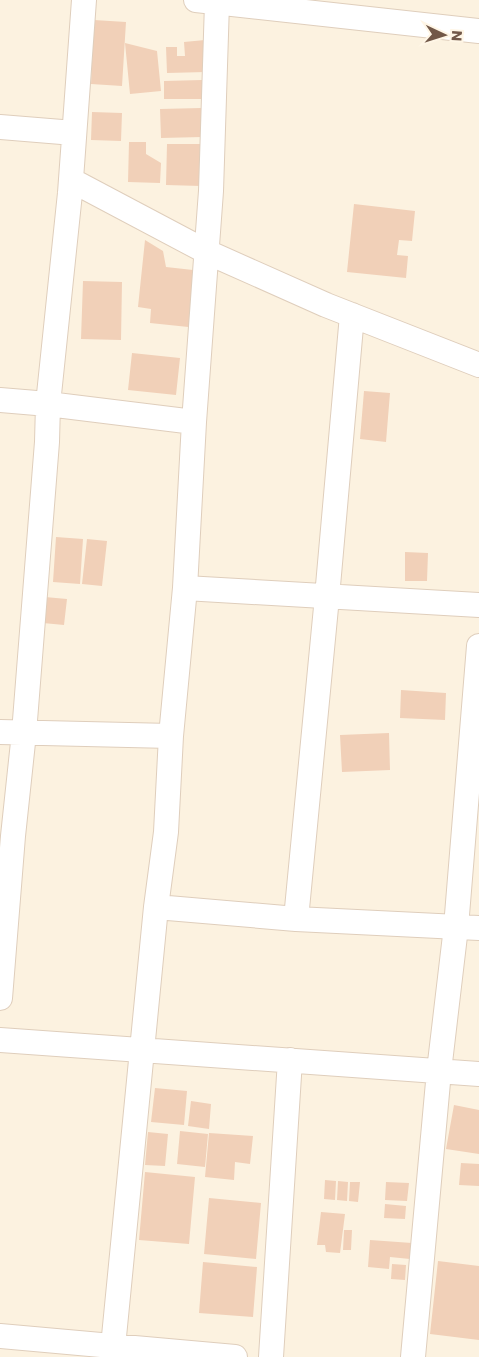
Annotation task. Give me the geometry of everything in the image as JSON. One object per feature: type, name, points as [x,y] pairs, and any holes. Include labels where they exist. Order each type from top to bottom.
[{"type":"street","points":[[0,998],[13,836],[24,733],[47,442],[48,404],[71,180],[84,0]]},
{"type":"street","points":[[112,1351],[156,907],[166,832],[185,588],[194,422],[211,191],[206,1],[479,31]]},
{"type":"street","points":[[0,127],[74,132]]},
{"type":"street","points":[[71,180],[207,252],[352,315],[479,365]]},
{"type":"street","points":[[296,919],[352,315]]},
{"type":"street","points":[[0,400],[194,422]]},
{"type":"street","points":[[185,588],[479,604]]},
{"type":"street","points":[[413,1357],[439,1071],[468,928],[479,646]]},
{"type":"street","points":[[0,732],[172,736]]},
{"type":"street","points":[[156,907],[296,919],[468,928]]},
{"type":"street","points":[[0,1040],[479,1074]]},
{"type":"street","points":[[271,1357],[290,1060]]},
{"type":"street","points":[[0,1336],[112,1351],[235,1357]]},
{"type":"building","points":[[94,20],[126,22],[122,86],[91,84]]},
{"type":"building","points":[[205,40],[206,72],[167,73],[166,47],[177,47],[177,56],[185,56],[184,42]]},
{"type":"building","points":[[125,43],[157,51],[161,91],[130,94]]},
{"type":"building","points":[[202,80],[202,99],[164,99],[164,81]]},
{"type":"building","points":[[201,108],[202,137],[161,138],[160,109]]},
{"type":"building","points":[[92,112],[122,113],[121,141],[91,140]]},
{"type":"building","points":[[129,142],[146,142],[146,154],[161,163],[160,183],[128,182]]},
{"type":"building","points":[[167,144],[202,144],[201,186],[166,185]]},
{"type":"building","points":[[354,204],[415,211],[412,241],[399,240],[397,255],[408,256],[406,278],[347,272]]},
{"type":"building","points":[[145,240],[163,251],[166,267],[193,270],[192,285],[202,286],[198,328],[150,323],[151,309],[138,307]]},
{"type":"building","points":[[83,281],[122,282],[121,340],[81,339]]},
{"type":"building","points":[[132,353],[180,358],[176,395],[128,390]]},
{"type":"building","points":[[364,391],[390,393],[386,442],[360,439]]},
{"type":"building","points":[[56,537],[83,539],[80,584],[53,582]]},
{"type":"building","points":[[87,539],[107,541],[102,586],[82,584]]},
{"type":"building","points":[[405,552],[428,553],[427,581],[405,581]]},
{"type":"building","points":[[45,597],[67,599],[64,625],[43,623]]},
{"type":"building","points":[[401,690],[446,693],[445,720],[400,718]]},
{"type":"building","points":[[389,733],[390,770],[342,772],[340,735]]},
{"type":"building","points":[[155,1088],[187,1091],[184,1125],[151,1122]]},
{"type":"building","points":[[191,1101],[211,1104],[209,1129],[188,1126]]},
{"type":"building","points":[[454,1105],[479,1110],[479,1154],[446,1149]]},
{"type":"building","points":[[180,1131],[208,1134],[205,1167],[177,1164]]},
{"type":"building","points":[[148,1132],[168,1134],[165,1166],[145,1165]]},
{"type":"building","points":[[209,1133],[253,1136],[250,1164],[235,1162],[234,1180],[205,1177]]},
{"type":"building","points":[[461,1163],[479,1164],[479,1186],[459,1185]]},
{"type":"building","points":[[145,1172],[195,1177],[189,1244],[139,1240]]},
{"type":"building","points":[[325,1180],[336,1181],[335,1200],[324,1199]]},
{"type":"building","points":[[338,1181],[348,1182],[347,1201],[337,1200]]},
{"type":"building","points":[[350,1182],[360,1182],[358,1202],[349,1201]]},
{"type":"building","points":[[386,1182],[409,1183],[407,1201],[385,1200]]},
{"type":"building","points":[[209,1198],[261,1203],[256,1259],[204,1254]]},
{"type":"building","points":[[385,1204],[406,1206],[405,1219],[384,1218]]},
{"type":"building","points":[[321,1212],[345,1214],[340,1253],[326,1252],[325,1245],[317,1245]]},
{"type":"building","points":[[344,1230],[352,1230],[351,1250],[343,1250]]},
{"type":"building","points":[[370,1240],[412,1243],[410,1259],[390,1257],[389,1269],[368,1267]]},
{"type":"building","points":[[438,1261],[479,1266],[479,1340],[430,1334]]},
{"type":"building","points":[[203,1262],[257,1267],[253,1317],[199,1313]]},
{"type":"building","points":[[392,1264],[406,1265],[405,1280],[391,1279]]}]
